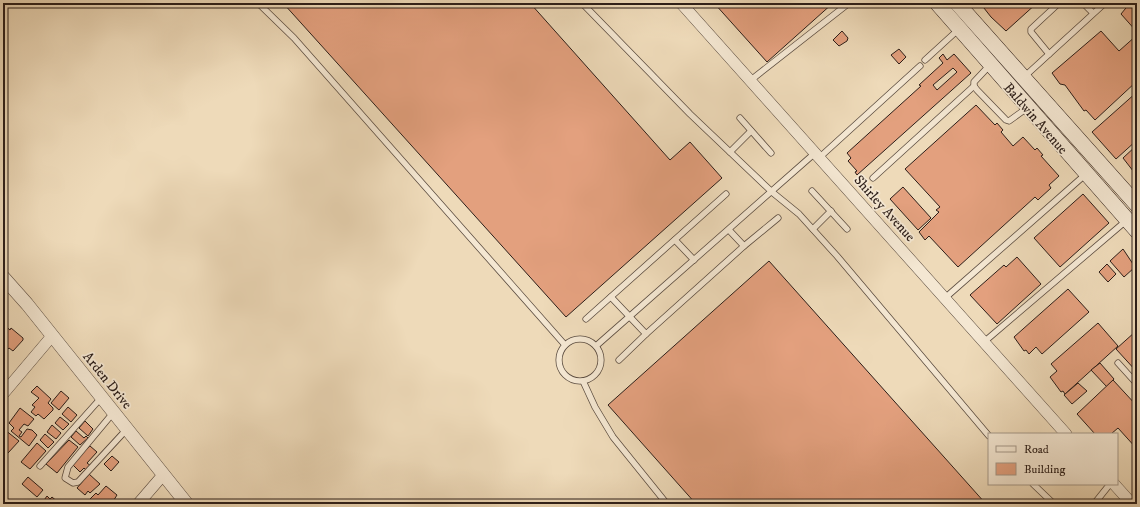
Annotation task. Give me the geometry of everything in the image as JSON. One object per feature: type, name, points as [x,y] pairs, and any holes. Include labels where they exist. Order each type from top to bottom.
[{"type":"main road","name":"Baldwin Avenue","points":[[937,3],[1027,108],[1137,232]]},
{"type":"main road","name":"Baldwin Avenue","points":[[957,3],[1137,205]]},
{"type":"street","name":"Shirley Avenue","points":[[681,3],[1065,433]]},
{"type":"street","name":"Arden Drive","points":[[3,277],[114,412],[187,504]]},
{"type":"street","points":[[3,394],[52,336]]},
{"type":"street","points":[[138,504],[163,474]]},
{"type":"street","points":[[1115,485],[1132,504]]},
{"type":"lane","points":[[258,3],[294,38],[566,345]]},
{"type":"lane","points":[[582,3],[605,28],[730,152],[772,192],[799,214],[988,435]]},
{"type":"lane","points":[[751,80],[849,3]]},
{"type":"lane","points":[[1049,54],[1031,32],[1031,29],[1059,3]]},
{"type":"lane","points":[[1083,3],[1094,13]]},
{"type":"lane","points":[[1024,78],[1105,3]]},
{"type":"lane","points":[[926,60],[959,29]]},
{"type":"lane","points":[[872,178],[974,86],[977,77],[990,64]]},
{"type":"lane","points":[[596,346],[772,192],[818,155],[920,66]]},
{"type":"lane","points":[[974,86],[1006,120],[1012,120],[1027,108]]},
{"type":"lane","points":[[740,118],[771,153]]},
{"type":"lane","points":[[730,152],[752,131]]},
{"type":"lane","points":[[945,298],[1086,174]]},
{"type":"lane","points":[[812,191],[847,229]]},
{"type":"lane","points":[[586,319],[726,194]]},
{"type":"lane","points":[[813,229],[831,211]]},
{"type":"lane","points":[[619,360],[744,246],[778,218]]},
{"type":"lane","points":[[984,342],[1127,220]]},
{"type":"lane","points":[[729,230],[744,246]]},
{"type":"lane","points":[[675,240],[694,260]]},
{"type":"lane","points":[[611,297],[646,334]]},
{"type":"lane","points":[[581,339],[588,340],[596,346],[601,355],[599,369],[595,375],[583,381],[570,378],[560,368],[560,354],[566,345],[574,340],[581,339]]},
{"type":"lane","points":[[1118,363],[1137,384]]},
{"type":"lane","points":[[583,381],[595,407],[613,437],[667,504]]},
{"type":"lane","points":[[40,466],[101,397]]},
{"type":"lane","points":[[114,412],[68,467],[65,478],[73,483],[78,482],[127,429]]},
{"type":"lane","points":[[1034,485],[1054,504]]},
{"type":"lane","points":[[1094,504],[1109,485]]},
{"type":"building","points":[[283,3],[530,3],[670,160],[690,142],[722,178],[566,317]]},
{"type":"building","points":[[714,3],[833,3],[767,62]]},
{"type":"building","points":[[980,3],[1037,3],[1006,31],[991,17]]},
{"type":"building","points":[[1130,3],[1137,3],[1137,32],[1121,14]]},
{"type":"building","points":[[842,31],[848,38],[847,41],[839,46],[833,40]]},
{"type":"building","points":[[1101,31],[1119,51],[1137,35],[1137,81],[1095,120],[1086,110],[1084,111],[1065,85],[1060,84],[1052,73]]},
{"type":"building","points":[[899,49],[906,57],[899,64],[891,55]]},
{"type":"building","points":[[943,54],[947,60],[954,54],[971,73],[857,175],[855,172],[857,171],[848,161],[851,158],[847,153],[921,86],[919,85],[943,63],[939,58]],"holes":[[[953,68],[957,72],[937,90],[933,85]]]},
{"type":"building","points":[[1137,92],[1137,140],[1116,159],[1092,132]]},
{"type":"building","points":[[976,105],[995,125],[997,123],[1003,130],[1001,132],[1013,146],[1023,137],[1035,150],[1037,148],[1043,155],[1041,156],[1059,176],[1049,185],[1051,188],[1038,200],[1035,197],[958,267],[929,236],[925,240],[919,232],[939,212],[936,210],[940,207],[905,169]]},
{"type":"building","points":[[1137,145],[1137,176],[1123,158]]},
{"type":"building","points":[[903,187],[931,218],[918,230],[890,199]]},
{"type":"building","points":[[1083,194],[1109,223],[1060,267],[1034,238]]},
{"type":"building","points":[[1123,249],[1135,267],[1124,277],[1110,261]]},
{"type":"building","points":[[1017,257],[1041,284],[997,324],[970,295],[1004,265],[1006,267]]},
{"type":"building","points":[[769,261],[986,504],[696,504],[608,405]]},
{"type":"building","points":[[1107,264],[1116,274],[1108,282],[1099,272]]},
{"type":"building","points":[[1068,289],[1089,312],[1042,354],[1036,347],[1029,354],[1026,350],[1024,351],[1014,337]]},
{"type":"building","points":[[1098,323],[1118,346],[1065,394],[1063,391],[1061,392],[1050,377],[1057,371],[1051,364]]},
{"type":"building","points":[[3,324],[10,330],[11,328],[23,338],[23,340],[13,351],[9,348],[6,351],[3,348]]},
{"type":"building","points":[[1135,332],[1137,334],[1137,372],[1116,349]]},
{"type":"building","points":[[1100,363],[1114,379],[1107,387],[1091,370]]},
{"type":"building","points":[[1113,380],[1137,406],[1137,449],[1118,428],[1112,433],[1094,433],[1077,414]]},
{"type":"building","points":[[1078,383],[1087,391],[1072,404],[1064,395]]},
{"type":"building","points":[[37,386],[51,399],[48,403],[53,408],[53,410],[44,419],[38,414],[36,416],[31,412],[35,407],[32,405],[39,398],[31,392]]},
{"type":"building","points":[[61,391],[69,398],[59,410],[51,403]]},
{"type":"building","points":[[68,407],[77,415],[71,422],[62,414]]},
{"type":"building","points":[[20,408],[34,419],[28,426],[24,424],[19,430],[22,432],[19,436],[21,437],[27,429],[32,430],[37,435],[29,446],[11,431],[14,428],[9,423]]},
{"type":"building","points":[[60,417],[69,424],[63,430],[55,423]]},
{"type":"building","points":[[85,421],[93,429],[88,436],[79,428]]},
{"type":"building","points":[[52,425],[61,433],[56,439],[47,432]]},
{"type":"building","points":[[5,430],[19,441],[8,453],[3,449],[3,432]]},
{"type":"building","points":[[76,431],[84,438],[86,436],[88,438],[80,445],[71,437]]},
{"type":"building","points":[[45,434],[54,442],[48,448],[40,440]]},
{"type":"building","points":[[69,440],[78,447],[57,473],[46,464]]},
{"type":"building","points":[[37,443],[46,451],[30,469],[21,462]]},
{"type":"building","points":[[90,446],[97,452],[87,463],[91,466],[87,471],[84,468],[80,472],[72,464]]},
{"type":"building","points":[[112,456],[119,462],[111,471],[104,464]]},
{"type":"building","points":[[89,474],[100,484],[90,493],[88,491],[85,495],[77,488]]},
{"type":"building","points":[[28,477],[43,490],[37,497],[22,484]]},
{"type":"building","points":[[106,486],[117,495],[112,503],[85,504],[96,493],[98,495]]},
{"type":"building","points":[[47,496],[50,499],[52,497],[59,503],[43,504],[42,503]]}]
